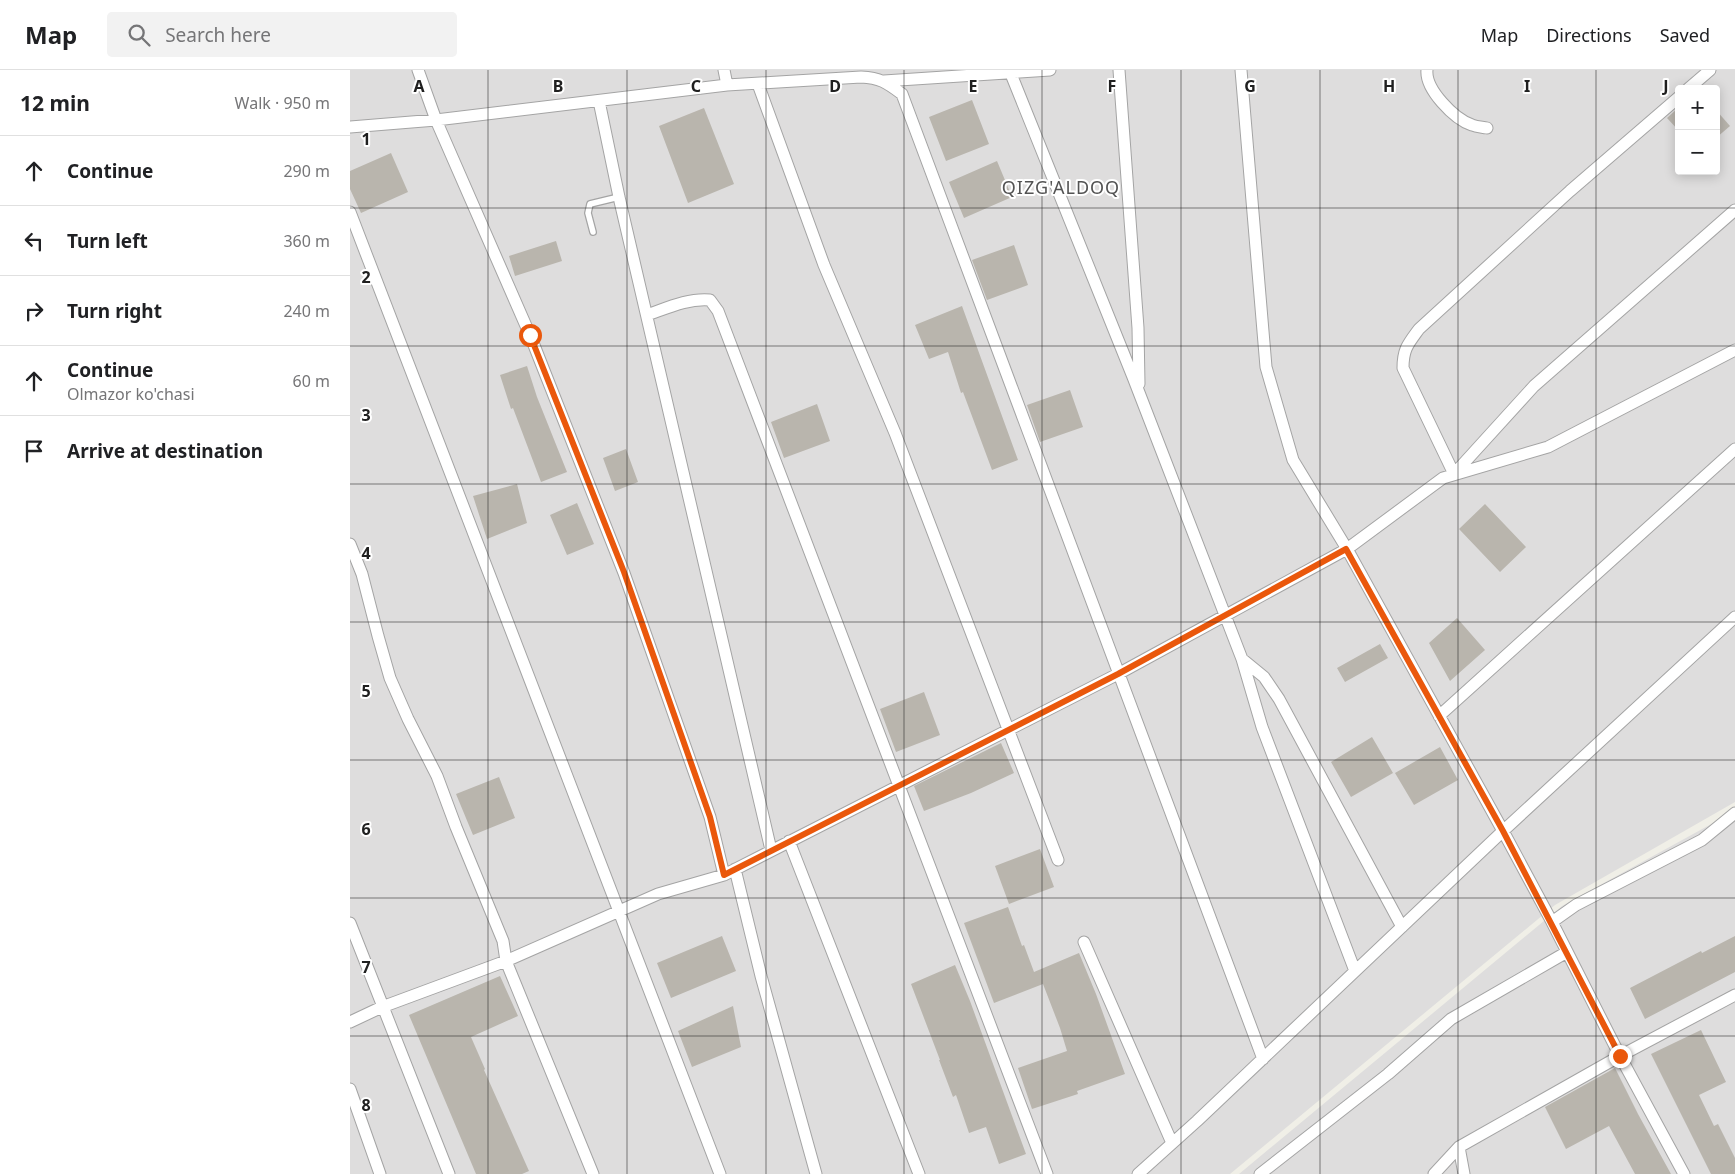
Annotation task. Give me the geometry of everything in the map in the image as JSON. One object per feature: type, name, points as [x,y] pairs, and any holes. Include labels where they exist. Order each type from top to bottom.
[{"type":"street","points":[[418,70],[436,120],[530,335],[624,572],[710,817],[724,875]]},
{"type":"street","points":[[724,70],[727,85]]},
{"type":"street","points":[[884,81],[1050,70]]},
{"type":"street","points":[[1120,70],[1138,328],[1139,393]]},
{"type":"street","points":[[1242,70],[1266,367],[1293,460],[1346,549],[1503,831],[1620,1056],[1684,1174]]},
{"type":"street","points":[[1426,70],[1426,78],[1430,86],[1453,113],[1470,124],[1487,128]]},
{"type":"street","points":[[1693,85],[1710,70]]},
{"type":"street","points":[[1011,74],[1139,393],[1242,659],[1262,727],[1355,971]]},
{"type":"street","points":[[350,127],[436,120],[727,85],[861,77],[884,81],[902,94],[1263,1059]]},
{"type":"street","points":[[758,84],[824,265],[895,433],[1058,860]]},
{"type":"street","points":[[1454,474],[1403,368],[1403,355],[1407,345],[1419,329],[1563,197],[1675,100]]},
{"type":"street","points":[[599,101],[619,197],[771,850]]},
{"type":"street","points":[[1454,474],[1534,386],[1735,210]]},
{"type":"street","points":[[350,212],[720,1174]]},
{"type":"street","points":[[647,315],[691,300],[700,299],[710,300],[718,310],[1047,1174]]},
{"type":"street","points":[[350,1022],[382,1007],[506,961],[658,894],[724,875],[1118,674],[1346,549],[1443,478],[1548,447],[1735,350]]},
{"type":"street","points":[[1439,716],[1616,559],[1735,449]]},
{"type":"street","points":[[350,544],[364,581],[390,678],[441,785],[456,827],[500,934],[506,961],[594,1174]]},
{"type":"street","points":[[1138,1174],[1263,1059],[1503,831],[1735,617]]},
{"type":"street","points":[[1242,659],[1264,677],[1279,699],[1402,926]]},
{"type":"street","points":[[1552,922],[1576,905],[1702,840],[1735,813]]},
{"type":"street","points":[[789,841],[919,1174]]},
{"type":"street","points":[[735,869],[761,976],[816,1174]]},
{"type":"street","points":[[350,924],[449,1174]]},
{"type":"street","points":[[1084,942],[1172,1143]]},
{"type":"street","points":[[1260,1174],[1388,1074],[1450,1019],[1567,952]]},
{"type":"street","points":[[1434,1174],[1458,1147],[1620,1056],[1735,995]]},
{"type":"street","points":[[350,1089],[380,1174]]},
{"type":"street","points":[[1458,1147],[1464,1174]]},
{"type":"lane","points":[[593,232],[588,213],[590,204],[619,197]]},
{"type":"shaded area","name":"QIZG'ALDOQ","points":[[350,70],[1735,70],[1735,802],[1555,905],[1230,1174],[350,1174]]},
{"type":"shaded area","points":[[1735,811],[1735,1174],[1239,1174],[1562,906]]},
{"type":"building","points":[[972,100],[989,144],[946,161],[929,117]]},
{"type":"building","points":[[704,108],[734,184],[688,203],[659,126]]},
{"type":"building","points":[[1675,111],[1675,127],[1667,118]]},
{"type":"building","points":[[1720,115],[1730,126],[1720,135]]},
{"type":"building","points":[[391,153],[408,192],[361,213],[350,189],[350,171]]},
{"type":"building","points":[[997,161],[1012,197],[964,218],[949,182]]},
{"type":"building","points":[[556,241],[562,261],[515,276],[509,256]]},
{"type":"building","points":[[1014,245],[1028,285],[987,300],[972,260]]},
{"type":"building","points":[[962,306],[1018,460],[992,470],[963,392],[961,393],[948,352],[929,359],[915,325]]},
{"type":"building","points":[[527,366],[537,397],[567,472],[541,482],[513,408],[511,409],[500,375]]},
{"type":"building","points":[[1070,390],[1083,427],[1040,442],[1027,405]]},
{"type":"building","points":[[817,404],[830,441],[784,458],[771,422]]},
{"type":"building","points":[[626,449],[638,482],[615,491],[603,458]]},
{"type":"building","points":[[517,484],[527,523],[487,539],[473,496]]},
{"type":"building","points":[[577,503],[594,544],[567,555],[550,515]]},
{"type":"building","points":[[1485,504],[1526,547],[1500,572],[1459,529]]},
{"type":"building","points":[[1457,618],[1485,650],[1450,681],[1429,643]]},
{"type":"building","points":[[1380,644],[1388,658],[1345,682],[1337,668]]},
{"type":"building","points":[[924,692],[940,735],[896,752],[880,709]]},
{"type":"building","points":[[1372,737],[1393,773],[1351,797],[1331,762]]},
{"type":"building","points":[[1001,743],[1014,773],[971,793],[924,811],[914,786]]},
{"type":"building","points":[[1440,747],[1458,780],[1414,805],[1395,773]]},
{"type":"building","points":[[499,777],[515,818],[473,835],[456,794]]},
{"type":"building","points":[[1040,849],[1054,887],[1009,904],[995,866]]},
{"type":"building","points":[[1008,907],[1034,972],[1079,953],[1125,1074],[1077,1091],[1078,1094],[1032,1109],[1018,1068],[1067,1051],[1060,1028],[1043,984],[994,1003],[964,923]]},
{"type":"building","points":[[722,936],[736,971],[671,998],[657,963]]},
{"type":"building","points":[[1735,936],[1735,972],[1645,1019],[1630,988],[1701,951],[1702,953]]},
{"type":"building","points":[[955,965],[1026,1154],[999,1164],[986,1127],[969,1133],[956,1095],[953,1097],[911,984]]},
{"type":"building","points":[[500,976],[518,1016],[471,1037],[529,1171],[522,1174],[476,1174],[409,1015]]},
{"type":"building","points":[[733,1006],[741,1047],[692,1067],[678,1031]]},
{"type":"building","points":[[1701,1030],[1726,1082],[1699,1095],[1714,1126],[1718,1124],[1735,1158],[1735,1174],[1711,1174],[1651,1054]]},
{"type":"building","points":[[1615,1068],[1671,1174],[1635,1174],[1609,1126],[1566,1149],[1545,1107]]},
{"type":"district","name":"QIZG'ALDOQ","points":[[1061,188]]},
{"type":"route","points":[[530,335],[624,572],[710,817],[724,875],[1118,674],[1346,549],[1503,831],[1620,1056]]}]
